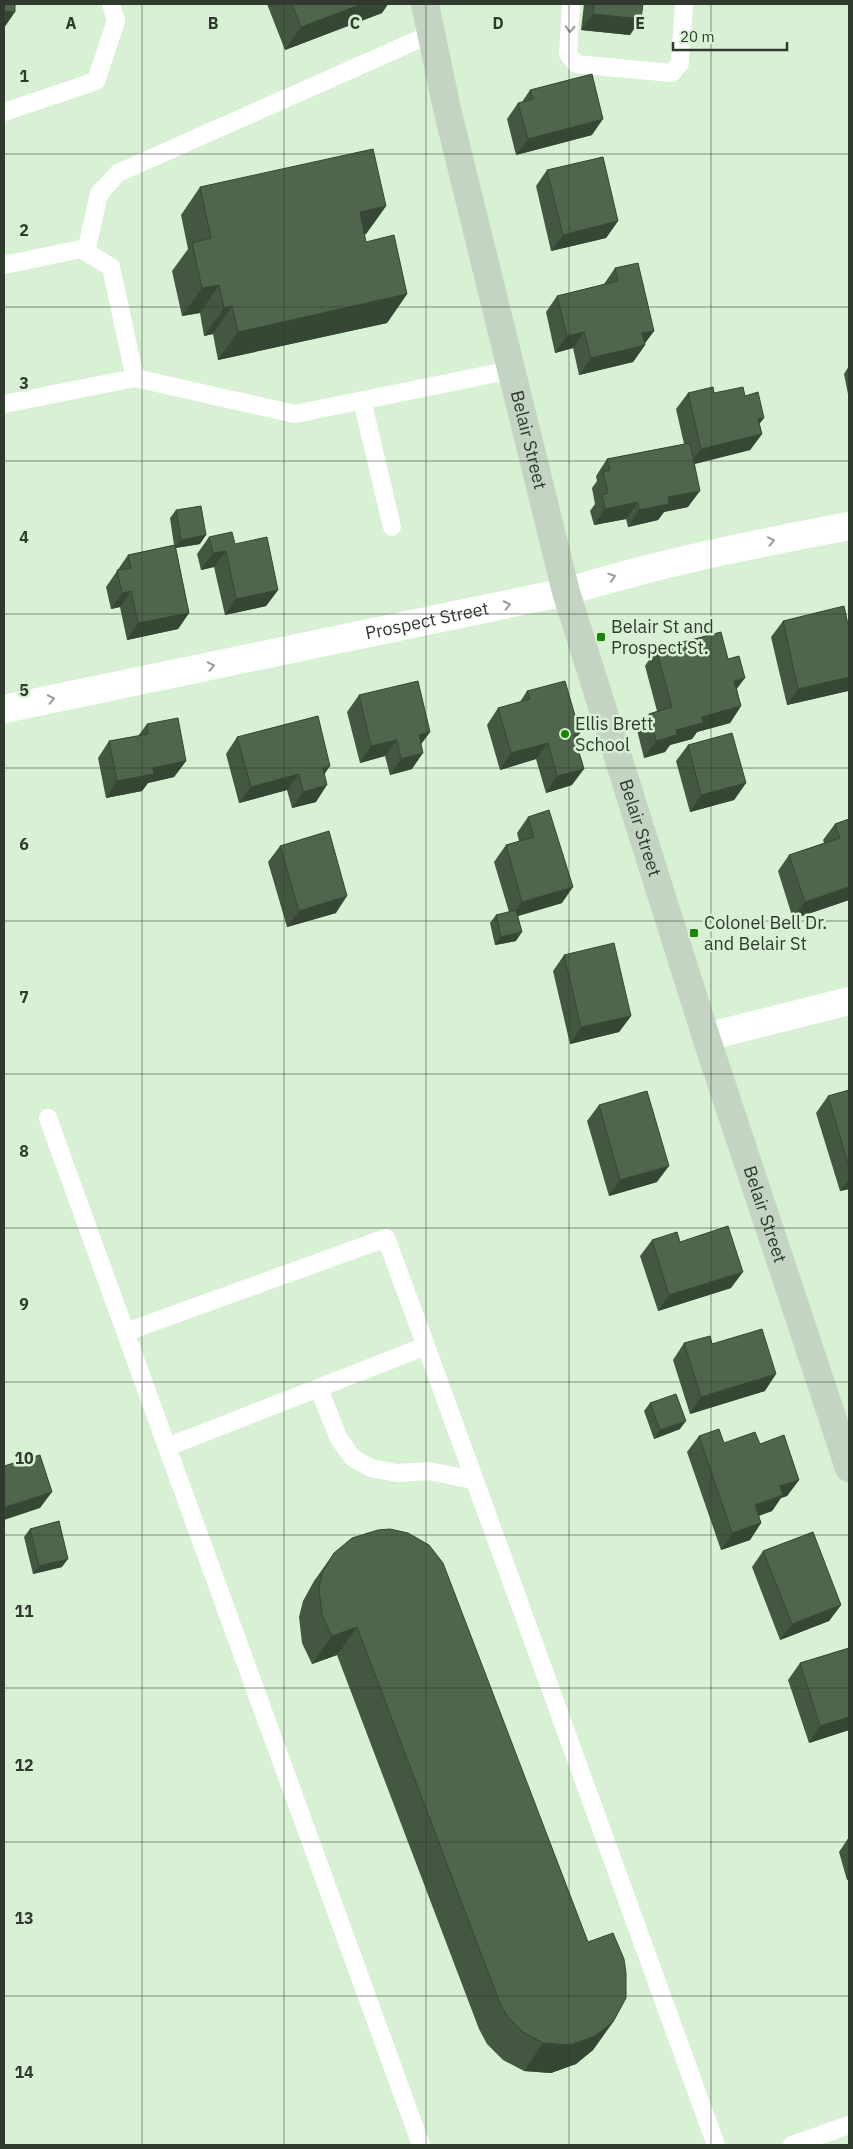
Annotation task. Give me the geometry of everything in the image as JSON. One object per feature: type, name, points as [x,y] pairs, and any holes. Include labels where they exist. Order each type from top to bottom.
[{"type":"main road","name":"Belair Street","points":[[425,4],[446,109],[566,592],[706,1037],[849,1468]]},
{"type":"street","name":"Prospect Street","points":[[4,709],[566,592],[621,575],[692,557],[849,526]]},
{"type":"street","points":[[706,1037],[849,1000]]},
{"type":"lane","points":[[4,112],[96,81],[116,21],[111,4]]},
{"type":"lane","points":[[571,4],[568,54],[576,64],[672,74],[680,63],[684,4]]},
{"type":"lane","points":[[86,252],[99,194],[118,173],[431,34]]},
{"type":"lane","points":[[4,265],[81,250],[111,267],[135,378]]},
{"type":"lane","points":[[4,404],[135,378],[294,414],[510,370]]},
{"type":"lane","points":[[362,400],[392,527]]},
{"type":"lane","points":[[48,1118],[421,2145]]},
{"type":"lane","points":[[126,1332],[386,1238],[716,2145]]},
{"type":"lane","points":[[167,1447],[426,1346]]},
{"type":"lane","points":[[319,1389],[339,1439],[352,1458],[371,1468],[397,1473],[429,1471],[474,1480]]},
{"type":"lane","points":[[792,2145],[849,2124]]},
{"type":"building","points":[[4,4],[15,4],[15,12],[4,11]]},
{"type":"building","points":[[292,4],[362,4],[301,27]]},
{"type":"building","points":[[594,4],[643,4],[641,19],[593,14]]},
{"type":"building","points":[[592,74],[603,119],[528,139],[518,103],[533,99],[530,90]]},
{"type":"building","points":[[373,149],[386,206],[360,212],[366,242],[394,235],[407,294],[238,332],[232,306],[224,308],[219,285],[202,288],[192,243],[211,238],[200,187]]},
{"type":"building","points":[[603,157],[618,221],[563,235],[547,170]]},
{"type":"building","points":[[638,263],[654,331],[642,333],[645,345],[591,358],[584,332],[567,336],[557,296],[618,281],[615,268]]},
{"type":"building","points":[[713,387],[714,393],[743,387],[745,396],[758,392],[764,418],[758,419],[762,434],[701,449],[688,393]]},
{"type":"building","points":[[690,443],[700,491],[668,497],[669,504],[639,510],[638,502],[605,509],[602,495],[608,493],[603,472],[610,470],[607,459]]},
{"type":"building","points":[[201,506],[206,535],[181,540],[176,510]]},
{"type":"building","points":[[232,532],[235,544],[267,537],[278,590],[236,599],[226,551],[213,553],[209,537]]},
{"type":"building","points":[[175,545],[189,613],[138,623],[131,591],[122,593],[117,570],[131,568],[128,555]]},
{"type":"building","points":[[844,606],[849,629],[849,677],[798,689],[783,621]]},
{"type":"building","points":[[721,632],[728,659],[739,656],[745,678],[734,681],[741,706],[702,717],[703,723],[676,730],[677,735],[656,741],[649,714],[672,707],[656,649]]},
{"type":"building","points":[[418,681],[430,732],[419,735],[423,753],[401,759],[397,740],[371,746],[359,695]]},
{"type":"building","points":[[565,681],[580,733],[574,735],[584,769],[557,776],[548,743],[511,753],[498,708],[530,699],[527,691]]},
{"type":"building","points":[[318,716],[330,766],[323,768],[327,785],[303,792],[299,774],[251,787],[237,737]]},
{"type":"building","points":[[178,718],[186,761],[153,768],[154,774],[117,781],[109,741],[148,734],[147,724]]},
{"type":"building","points":[[732,733],[746,783],[701,795],[688,745]]},
{"type":"building","points":[[549,810],[573,887],[522,902],[506,845],[534,837],[528,817]]},
{"type":"building","points":[[849,819],[849,887],[805,902],[789,855],[840,838],[835,824]]},
{"type":"building","points":[[329,831],[347,896],[299,911],[280,846]]},
{"type":"building","points":[[516,910],[522,932],[501,937],[496,915]]},
{"type":"building","points":[[614,943],[631,1016],[581,1027],[564,955]]},
{"type":"building","points":[[849,1090],[849,1167],[828,1096]]},
{"type":"building","points":[[647,1091],[669,1166],[620,1180],[599,1105]]},
{"type":"building","points":[[728,1226],[743,1272],[669,1295],[652,1240],[677,1232],[680,1242]]},
{"type":"building","points":[[762,1329],[776,1374],[701,1397],[684,1343],[710,1336],[712,1344]]},
{"type":"building","points":[[676,1394],[686,1421],[660,1430],[650,1403]]},
{"type":"building","points":[[719,1429],[724,1443],[755,1432],[760,1444],[784,1435],[799,1480],[780,1486],[783,1495],[755,1505],[761,1523],[732,1533],[699,1436]]},
{"type":"building","points":[[40,1455],[52,1492],[5,1507],[4,1466]]},
{"type":"building","points":[[59,1521],[68,1559],[39,1566],[30,1529]]},
{"type":"building","points":[[390,1529],[408,1533],[429,1545],[443,1563],[588,1942],[613,1933],[624,1959],[626,1998],[613,2022],[595,2036],[570,2045],[543,2043],[523,2032],[507,2016],[499,2001],[357,1627],[332,1636],[322,1615],[319,1588],[322,1573],[334,1553],[352,1538],[378,1530]]},
{"type":"building","points":[[813,1532],[841,1605],[792,1624],[763,1551]]},
{"type":"building","points":[[849,1648],[849,1717],[820,1726],[800,1663]]},
{"type":"place","name":"Belair St and Prospect St.","points":[[601,637]]},
{"type":"place","name":"Ellis Brett School","points":[[565,734]]},
{"type":"place","name":"Colonel Bell Dr. and Belair St","points":[[694,933]]}]
